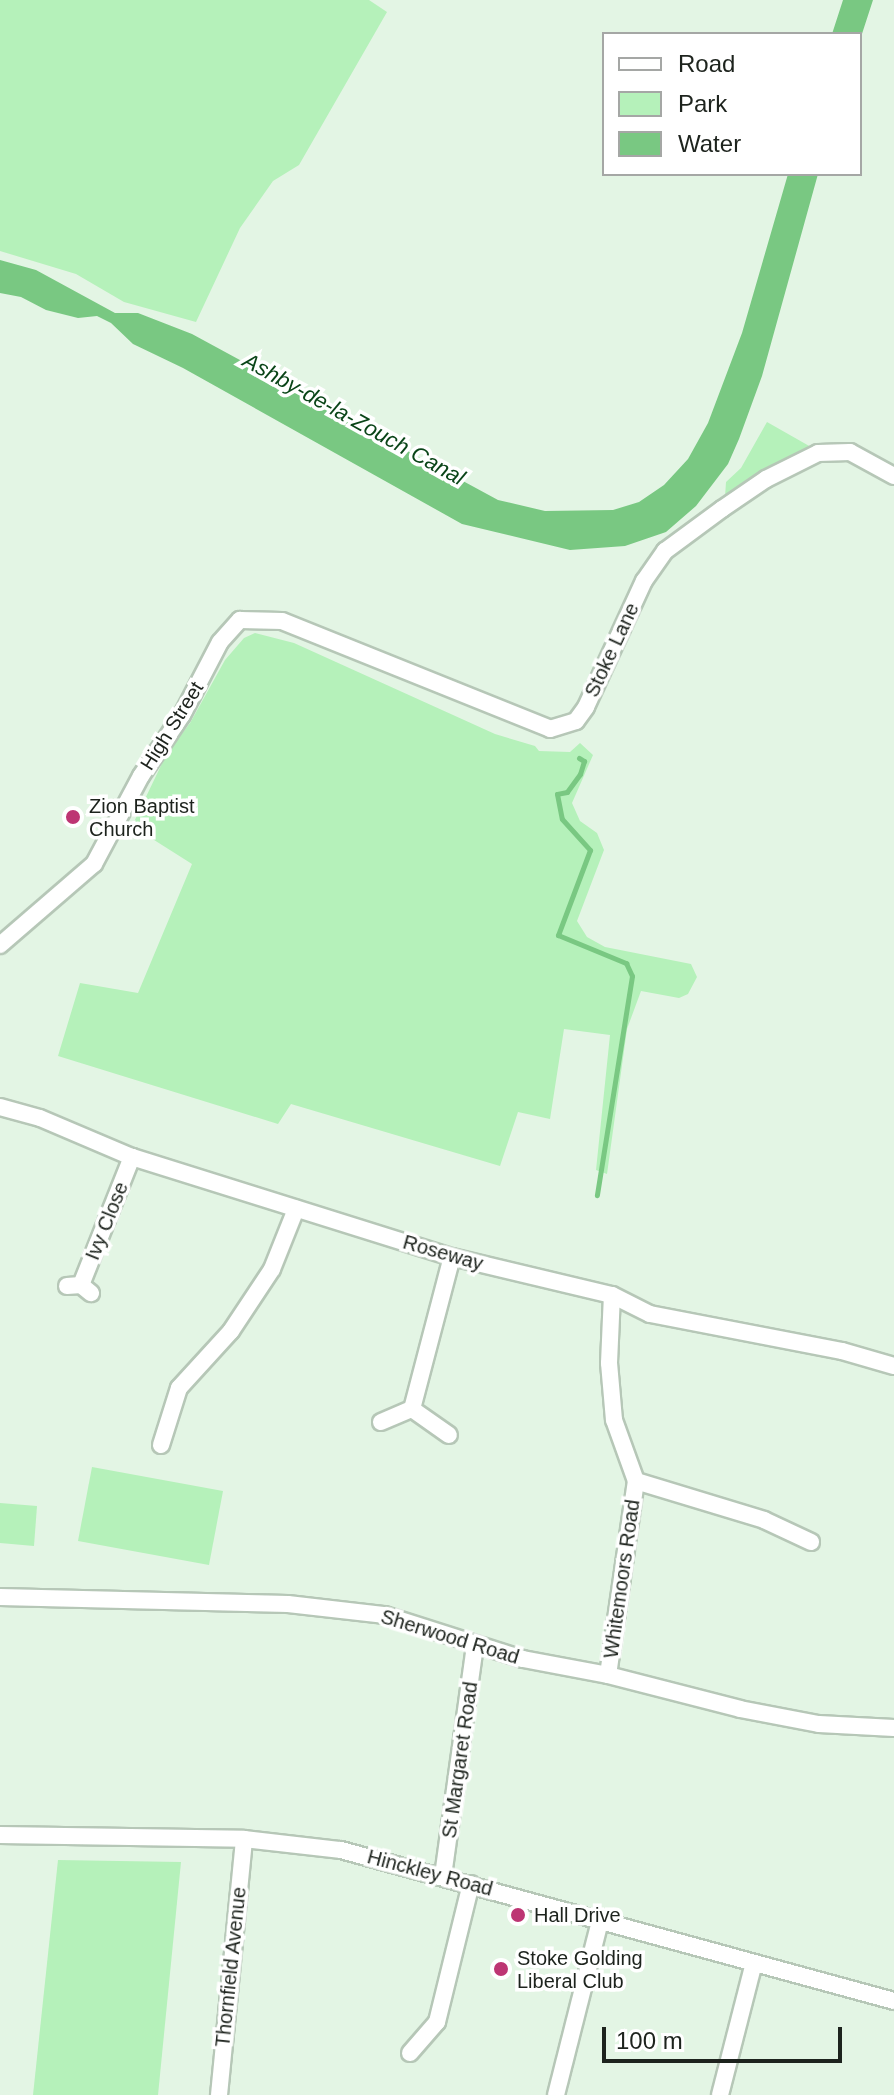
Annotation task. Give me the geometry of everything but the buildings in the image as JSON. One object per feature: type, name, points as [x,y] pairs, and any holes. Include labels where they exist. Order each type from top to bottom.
[{"type":"street","name":"Stoke Lane","points":[[253,618],[282,621],[550,729],[576,721],[586,707],[644,581],[665,551],[722,509],[766,479],[818,453],[850,452],[894,476]]},
{"type":"street","name":"High Street","points":[[0,945],[94,864],[141,776],[182,715],[220,642],[240,620],[253,618]]},
{"type":"street","name":"Roseway","points":[[0,1107],[40,1118],[132,1157],[452,1257],[612,1295],[650,1314],[842,1351],[894,1366]]},
{"type":"street","name":"Ivy Close","points":[[80,1288],[132,1157]]},
{"type":"street","points":[[161,1445],[179,1388],[231,1331],[272,1269],[296,1209]]},
{"type":"street","points":[[412,1409],[452,1257]]},
{"type":"street","name":"Whitemoors Road","points":[[608,1675],[636,1481],[614,1420],[609,1363],[612,1295]]},
{"type":"street","points":[[381,1422],[412,1409]]},
{"type":"street","points":[[412,1409],[449,1435]]},
{"type":"street","points":[[636,1481],[764,1520],[811,1542]]},
{"type":"street","name":"Sherwood Road","points":[[0,1597],[288,1604],[385,1615],[523,1659],[608,1675],[794,1719],[894,1728]]},
{"type":"street","name":"St Margaret Road","points":[[443,1876],[475,1644]]},
{"type":"street","name":"Hinckley Road","points":[[0,1835],[244,1839],[341,1850],[894,2001]]},
{"type":"street","name":"Thornfield Avenue","points":[[219,2095],[244,1839]]},
{"type":"street","points":[[410,2053],[437,2022],[471,1884]]},
{"type":"street","points":[[556,2095],[600,1921]]},
{"type":"street","points":[[720,2095],[754,1963]]},
{"type":"green space","points":[[0,0],[369,0],[387,12],[299,165],[273,181],[240,228],[196,322],[124,302],[76,274],[0,251]]},
{"type":"green space","points":[[767,422],[811,447],[725,497],[726,482],[741,468]]},
{"type":"green space","points":[[255,633],[294,643],[495,734],[535,746],[539,751],[570,752],[580,743],[593,755],[572,803],[580,821],[597,833],[604,850],[577,921],[587,937],[605,947],[691,964],[697,977],[688,994],[679,998],[641,991],[627,1029],[607,1174],[596,1170],[610,1035],[564,1029],[550,1119],[518,1112],[500,1166],[291,1104],[278,1124],[58,1056],[80,983],[138,993],[192,864],[132,826],[167,753],[190,723],[225,660],[244,638]]},
{"type":"green space","points":[[92,1467],[223,1491],[209,1565],[78,1541]]},
{"type":"green space","points":[[0,1503],[37,1506],[34,1546],[0,1543]]},
{"type":"green space","points":[[58,1860],[181,1862],[158,2095],[33,2095]]},
{"type":"water","points":[[843,0],[873,0],[862,34],[833,32]]},
{"type":"water","points":[[787,176],[817,176],[762,376],[728,464],[696,506],[666,532],[625,546],[570,550],[462,524],[183,368],[133,344],[111,323],[97,316],[78,318],[46,310],[21,297],[0,293],[0,260],[36,270],[115,313],[138,313],[192,334],[498,500],[545,511],[613,510],[639,502],[664,485],[688,459],[708,423],[742,333]]},
{"type":"waterway","points":[[579,758],[584,761],[580,774],[567,792],[557,794],[562,819],[590,850],[558,935],[626,963],[632,976],[597,1195]]},
{"type":"place","name":"Zion Baptist Church","points":[[73,817]]},
{"type":"place","name":"Hall Drive","points":[[518,1915]]},
{"type":"place","name":"Stoke Golding Liberal Club","points":[[501,1969]]},
{"type":"water label","name":"Ashby-de-la-Zouch Canal","points":[[354,419]]}]
